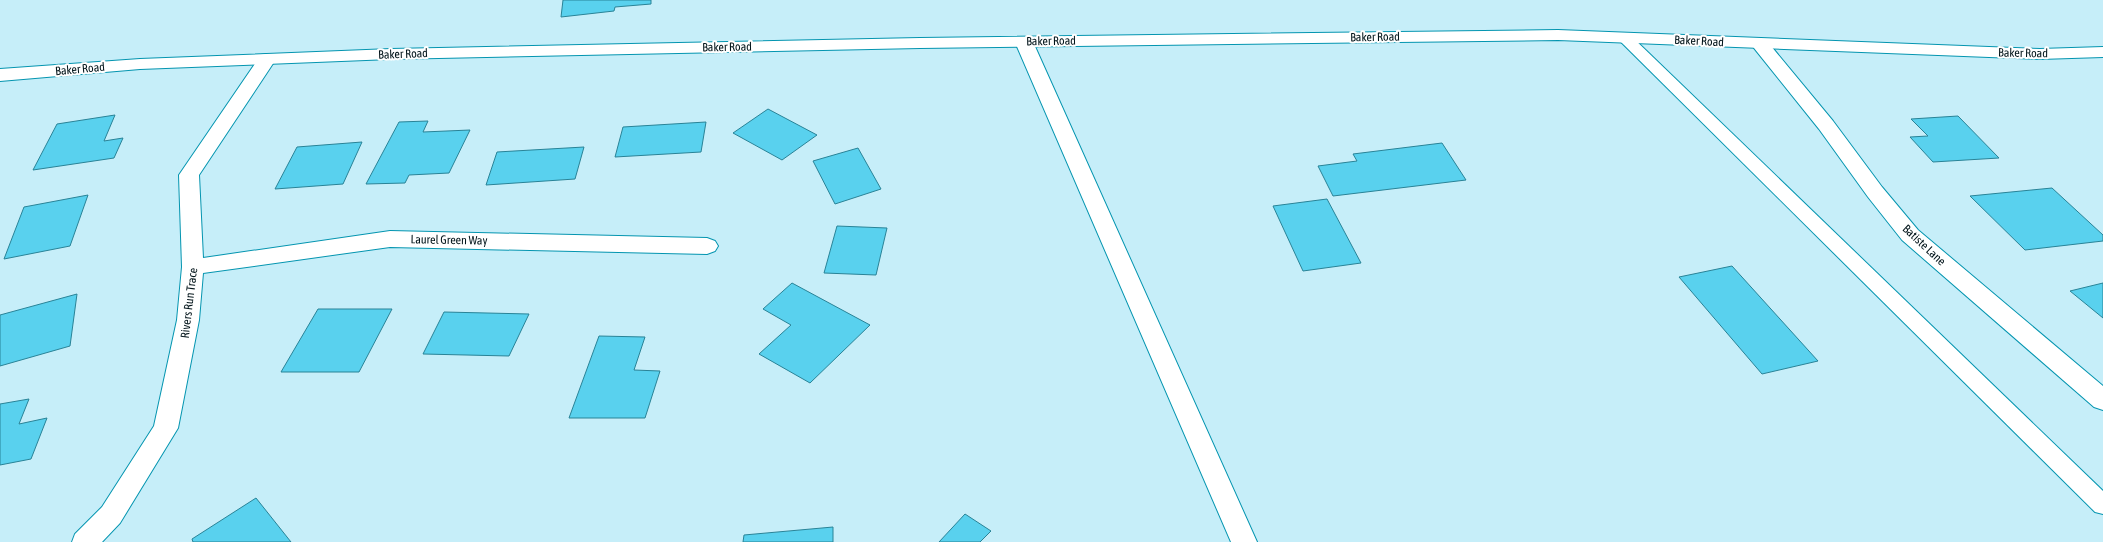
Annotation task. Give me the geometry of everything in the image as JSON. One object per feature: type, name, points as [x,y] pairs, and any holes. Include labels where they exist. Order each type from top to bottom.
[{"type":"main road","name":"Baker Road","points":[[0,75],[140,64],[407,54],[1024,42],[1570,35],[1760,44],[2040,54],[2103,52]]},
{"type":"main road","points":[[1024,42],[1244,542]]},
{"type":"main road","name":"Batiste Lane","points":[[1760,44],[1826,125],[1875,192],[1910,235],[2103,400]]},
{"type":"main road","name":"Rivers Run Trace","points":[[85,542],[111,515],[166,428],[188,320],[194,267],[189,175],[266,59]]},
{"type":"main road","name":"Laurel Green Way","points":[[194,267],[390,239],[706,246]]},
{"type":"lane","points":[[1625,38],[2103,505]]},
{"type":"building","points":[[563,0],[651,0],[651,4],[615,7],[614,11],[561,17]]},
{"type":"building","points":[[768,109],[817,135],[782,160],[733,133]]},
{"type":"building","points":[[115,115],[104,141],[123,138],[114,158],[33,170],[57,124]]},
{"type":"building","points":[[1958,116],[1999,158],[1933,162],[1910,137],[1928,136],[1911,119]]},
{"type":"building","points":[[428,121],[423,132],[470,130],[449,173],[409,175],[405,183],[366,184],[399,122]]},
{"type":"building","points":[[706,122],[701,152],[615,157],[623,127]]},
{"type":"building","points":[[362,142],[343,184],[275,189],[297,147]]},
{"type":"building","points":[[1442,143],[1466,180],[1333,196],[1318,166],[1357,161],[1353,154]]},
{"type":"building","points":[[584,147],[575,179],[486,185],[497,152]]},
{"type":"building","points":[[858,148],[881,189],[835,204],[813,161]]},
{"type":"building","points":[[2052,188],[2103,235],[2103,241],[2025,250],[1970,196]]},
{"type":"building","points":[[88,195],[70,246],[4,259],[24,207]]},
{"type":"building","points":[[1327,199],[1361,263],[1303,271],[1273,206]]},
{"type":"building","points":[[837,226],[887,228],[876,275],[824,273]]},
{"type":"building","points":[[1732,266],[1818,361],[1762,374],[1679,277]]},
{"type":"building","points":[[792,283],[870,325],[810,383],[759,354],[791,325],[763,309]]},
{"type":"building","points":[[2103,283],[2103,318],[2070,291]]},
{"type":"building","points":[[77,294],[70,346],[0,366],[0,315]]},
{"type":"building","points":[[318,309],[392,309],[359,372],[281,372]]},
{"type":"building","points":[[444,312],[529,314],[509,356],[423,354]]},
{"type":"building","points":[[599,336],[645,337],[634,370],[660,371],[645,418],[569,418]]},
{"type":"building","points":[[29,399],[19,424],[47,418],[31,459],[0,465],[0,404]]},
{"type":"building","points":[[256,498],[291,542],[193,542],[192,539]]},
{"type":"building","points":[[965,514],[991,531],[980,542],[939,542]]},
{"type":"building","points":[[833,527],[833,542],[743,542],[744,535]]}]
